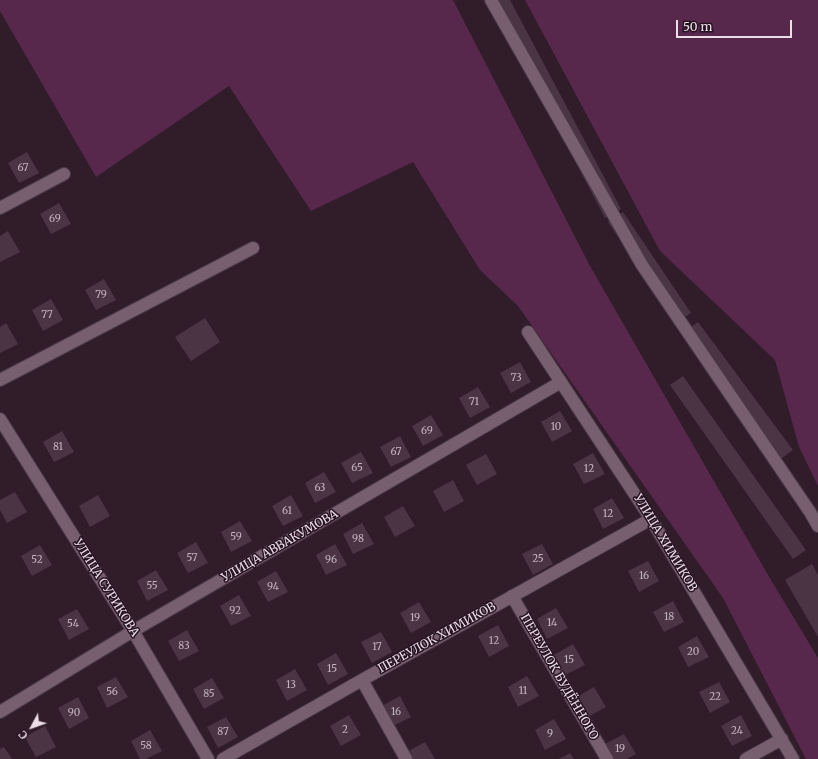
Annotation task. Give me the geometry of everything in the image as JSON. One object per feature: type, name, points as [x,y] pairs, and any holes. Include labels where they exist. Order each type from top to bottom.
[{"type":"street","points":[[491,0],[642,265],[818,526]]},
{"type":"street","points":[[0,208],[64,174]]},
{"type":"street","points":[[0,380],[253,248]]},
{"type":"street","name":"УЛИЦА ХИМИКОВ","points":[[528,332],[651,519],[793,759]]},
{"type":"street","name":"УЛИЦА АВВАКУМОВА","points":[[0,712],[133,631],[561,382]]},
{"type":"street","name":"УЛИЦА СУРИКОВА","points":[[0,419],[133,631],[208,759]]},
{"type":"street","name":"ПЕРЕУЛОК ХИМИКОВ","points":[[223,759],[651,519]]},
{"type":"street","name":"ПЕРЕУЛОК БУДЁННОГО","points":[[512,596],[607,759]]},
{"type":"street","points":[[362,680],[406,759]]},
{"type":"street","points":[[746,759],[782,739]]},
{"type":"shaded area","points":[[0,0],[453,0],[590,266],[768,575],[818,658],[818,759],[806,759],[723,598],[518,306],[480,270],[413,162],[311,211],[229,86],[96,177],[0,11]]},
{"type":"shaded area","points":[[525,0],[818,0],[818,486],[799,447],[775,360],[660,251]]},
{"type":"building","points":[[490,0],[510,0],[621,209],[605,218]]},
{"type":"building","points":[[27,152],[39,173],[19,183],[8,163]]},
{"type":"building","points":[[59,203],[71,224],[51,234],[40,214]]},
{"type":"building","points":[[623,212],[691,313],[676,323],[608,222]]},
{"type":"building","points":[[8,231],[20,252],[0,262],[0,236]]},
{"type":"building","points":[[104,279],[116,300],[96,310],[85,290]]},
{"type":"building","points":[[51,299],[63,320],[43,331],[32,310]]},
{"type":"building","points":[[205,318],[220,342],[191,361],[175,337]]},
{"type":"building","points":[[698,322],[793,450],[779,460],[684,332]]},
{"type":"building","points":[[6,323],[18,344],[0,353],[0,327]]},
{"type":"building","points":[[520,362],[531,382],[511,393],[500,373]]},
{"type":"building","points":[[683,376],[806,550],[793,559],[670,385]]},
{"type":"building","points":[[478,387],[490,407],[470,418],[459,398]]},
{"type":"building","points":[[560,411],[572,431],[552,442],[541,422]]},
{"type":"building","points":[[431,415],[443,435],[423,446],[412,426]]},
{"type":"building","points":[[62,431],[74,452],[54,462],[43,442]]},
{"type":"building","points":[[400,436],[411,457],[391,467],[380,447]]},
{"type":"building","points":[[361,452],[373,473],[352,483],[341,463]]},
{"type":"building","points":[[593,453],[605,474],[584,484],[573,464]]},
{"type":"building","points":[[486,454],[497,474],[477,485],[466,465]]},
{"type":"building","points":[[324,472],[336,492],[315,503],[305,483]]},
{"type":"building","points":[[453,480],[464,501],[444,512],[433,491]]},
{"type":"building","points":[[15,492],[27,512],[7,523],[0,510],[0,500]]},
{"type":"building","points":[[98,495],[110,516],[90,527],[79,506]]},
{"type":"building","points":[[291,495],[303,516],[283,526],[272,506]]},
{"type":"building","points":[[612,498],[624,518],[603,529],[593,509]]},
{"type":"building","points":[[403,506],[415,526],[395,537],[384,517]]},
{"type":"building","points":[[240,521],[252,541],[231,552],[221,532]]},
{"type":"building","points":[[362,523],[374,544],[353,554],[343,534]]},
{"type":"building","points":[[196,542],[208,563],[188,573],[177,553]]},
{"type":"building","points":[[335,544],[347,565],[326,575],[316,555]]},
{"type":"building","points":[[542,544],[553,564],[533,575],[522,554]]},
{"type":"building","points":[[40,545],[52,565],[32,576],[21,556]]},
{"type":"building","points":[[648,561],[659,581],[639,592],[628,571]]},
{"type":"building","points":[[812,564],[818,575],[818,637],[785,580]]},
{"type":"building","points":[[156,570],[168,590],[147,601],[137,581]]},
{"type":"building","points":[[276,571],[288,592],[268,602],[257,582]]},
{"type":"building","points":[[239,595],[251,616],[231,626],[220,606]]},
{"type":"building","points":[[673,601],[684,622],[664,632],[653,612]]},
{"type":"building","points":[[419,602],[431,622],[411,633],[400,613]]},
{"type":"building","points":[[556,608],[568,628],[547,639],[537,619]]},
{"type":"building","points":[[77,609],[89,629],[69,640],[58,619]]},
{"type":"building","points":[[498,625],[509,646],[489,657],[478,636]]},
{"type":"building","points":[[187,630],[199,651],[179,661],[168,641]]},
{"type":"building","points":[[381,632],[392,652],[372,663],[361,642]]},
{"type":"building","points":[[697,636],[709,657],[688,667],[678,647]]},
{"type":"building","points":[[573,644],[585,665],[565,675],[554,655]]},
{"type":"building","points":[[336,653],[348,674],[328,685],[317,664]]},
{"type":"building","points":[[295,669],[307,690],[287,701],[276,680]]},
{"type":"building","points":[[527,676],[539,696],[518,707],[508,687]]},
{"type":"building","points":[[116,677],[128,697],[107,708],[97,687]]},
{"type":"building","points":[[212,678],[224,698],[204,709],[193,689]]},
{"type":"building","points":[[719,682],[730,702],[710,713],[699,692]]},
{"type":"building","points":[[594,687],[606,707],[586,718],[575,698]]},
{"type":"building","points":[[400,696],[411,717],[391,727],[380,707]]},
{"type":"building","points":[[78,697],[89,718],[69,729],[58,708]]},
{"type":"building","points":[[349,715],[361,735],[341,746],[330,726]]},
{"type":"building","points":[[741,715],[752,736],[732,746],[721,726]]},
{"type":"building","points":[[226,717],[238,737],[218,748],[207,727]]},
{"type":"building","points":[[554,719],[566,739],[545,750],[535,730]]},
{"type":"building","points":[[45,726],[56,747],[36,757],[25,737]]},
{"type":"building","points":[[150,730],[162,751],[146,759],[140,759],[131,741]]},
{"type":"building","points":[[624,734],[636,754],[627,759],[612,759],[605,744]]},
{"type":"building","points":[[425,742],[435,759],[409,759],[405,753]]},
{"type":"building","points":[[4,747],[12,759],[0,759],[0,749]]},
{"type":"building","points":[[570,753],[574,759],[559,759]]}]
